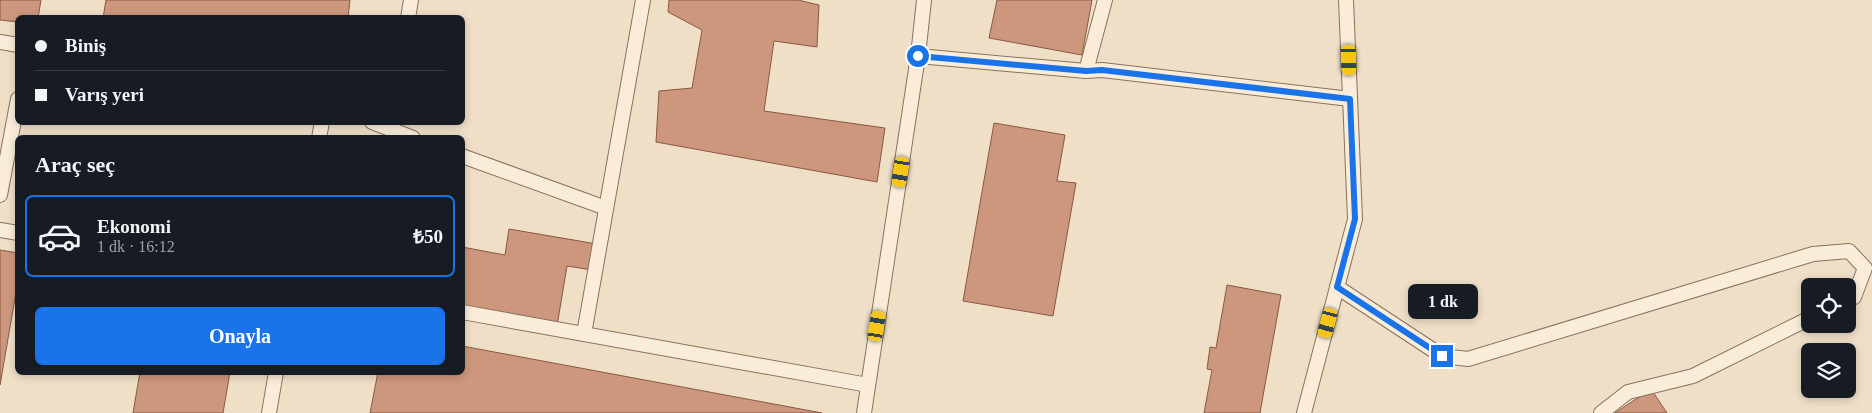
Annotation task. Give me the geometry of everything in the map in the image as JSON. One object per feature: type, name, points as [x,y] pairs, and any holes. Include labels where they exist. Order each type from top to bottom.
[{"type":"lane","points":[[408,15],[411,0]]},
{"type":"lane","points":[[584,334],[643,0]]},
{"type":"lane","points":[[864,413],[918,56],[924,0]]},
{"type":"lane","points":[[1086,71],[1106,0]]},
{"type":"lane","points":[[1304,413],[1355,219],[1346,0]]},
{"type":"lane","points":[[0,42],[15,44]]},
{"type":"lane","points":[[918,56],[1086,71],[1102,70],[1350,99]]},
{"type":"lane","points":[[0,195],[15,115]]},
{"type":"lane","points":[[391,126],[408,135]]},
{"type":"lane","points":[[465,157],[606,208]]},
{"type":"lane","points":[[0,230],[15,232]]},
{"type":"lane","points":[[1337,287],[1442,356],[1468,359],[1813,254],[1849,251],[1865,268],[1856,292]]},
{"type":"lane","points":[[465,313],[868,385]]},
{"type":"lane","points":[[1601,413],[1628,392],[1693,376],[1801,322]]},
{"type":"lane","points":[[269,413],[275,375]]},
{"type":"building","points":[[0,0],[41,0],[38,15],[15,15],[15,22],[0,20]]},
{"type":"building","points":[[106,0],[350,0],[348,15],[104,15]]},
{"type":"building","points":[[669,0],[798,0],[819,5],[817,47],[774,41],[764,111],[885,128],[877,182],[656,142],[659,91],[692,88],[702,30],[668,12]]},
{"type":"building","points":[[997,0],[1092,0],[1082,55],[989,38]]},
{"type":"building","points":[[994,123],[1065,135],[1057,181],[1076,183],[1053,316],[963,301]]},
{"type":"building","points":[[509,229],[597,244],[592,270],[567,266],[557,326],[465,311],[465,248],[505,255]]},
{"type":"building","points":[[0,250],[15,252],[15,298],[0,385]]},
{"type":"building","points":[[1227,285],[1281,295],[1260,413],[1204,413],[1212,370],[1207,369],[1210,347],[1216,348]]},
{"type":"building","points":[[465,347],[822,413],[370,413],[377,375],[465,375]]},
{"type":"building","points":[[139,375],[229,375],[223,413],[133,413]]},
{"type":"building","points":[[1651,389],[1667,413],[1615,413]]},
{"type":"route","points":[[918,56],[1086,71],[1102,70],[1350,99],[1355,219],[1337,287],[1442,356]]}]
